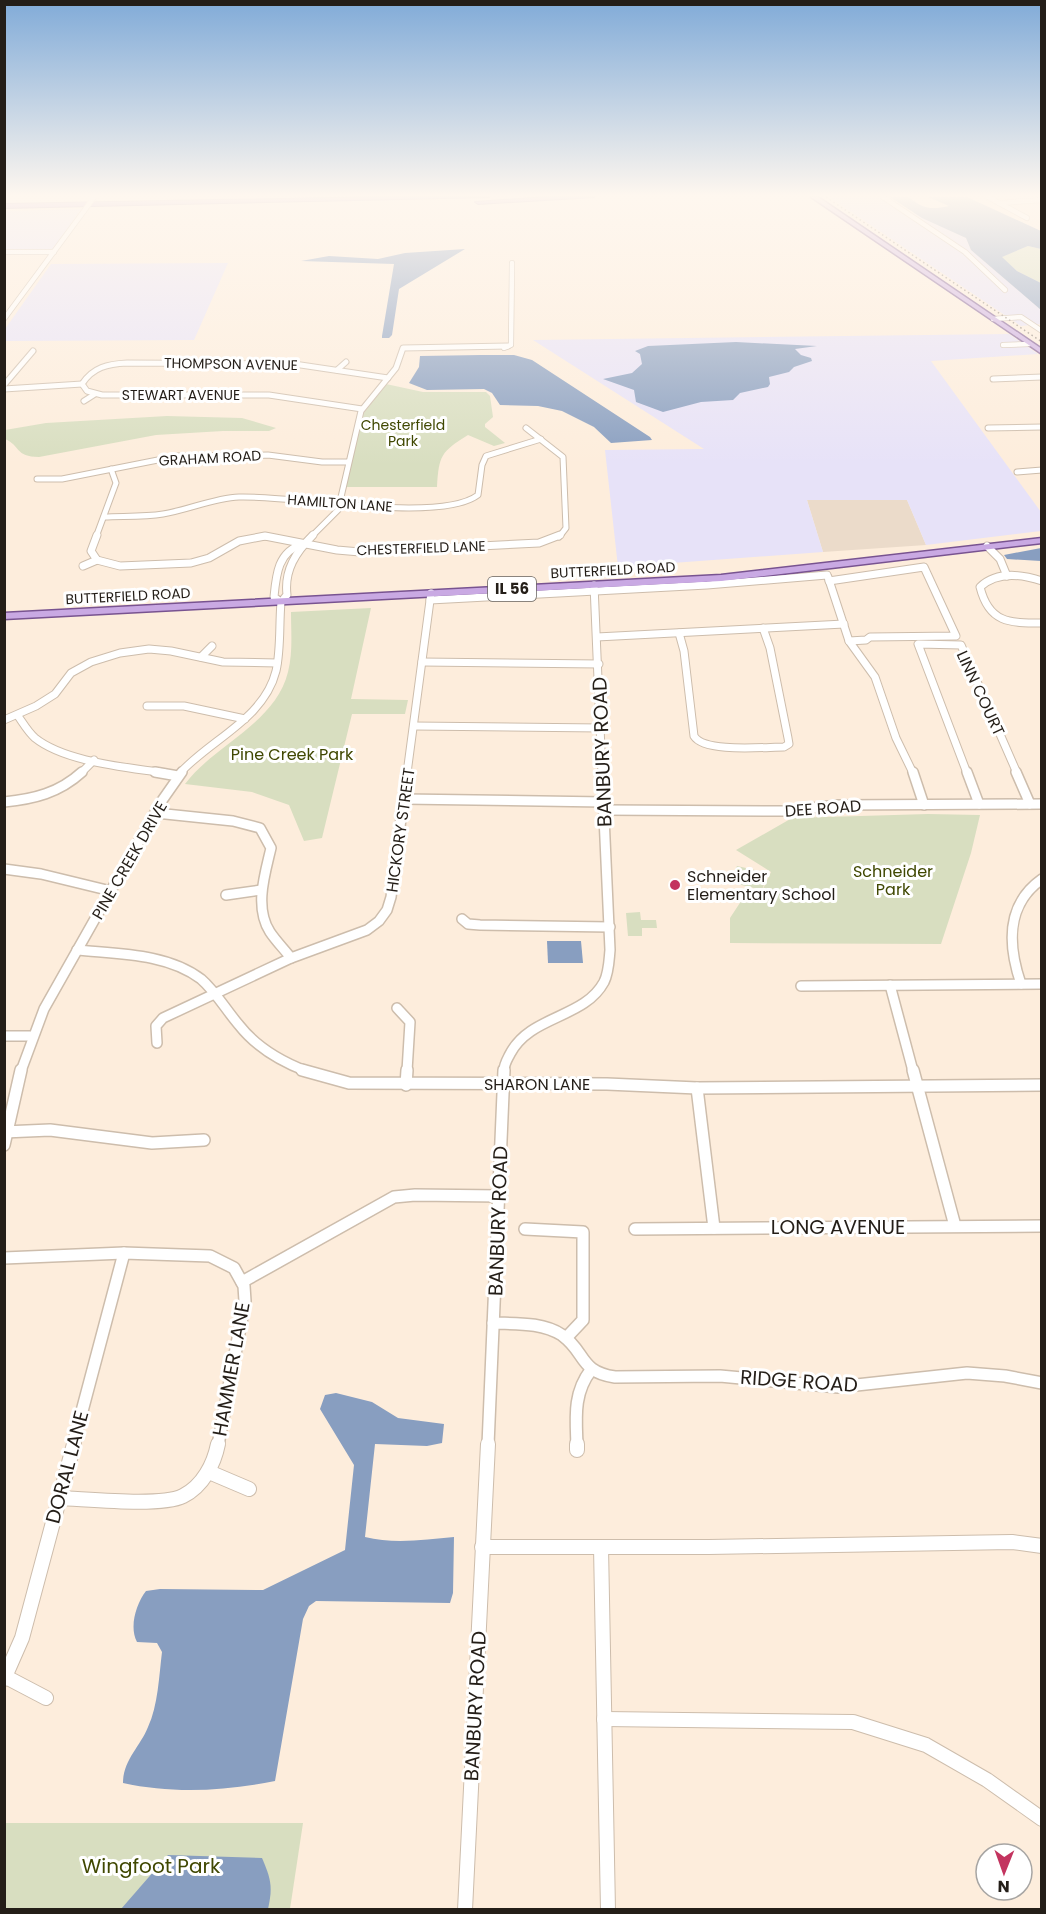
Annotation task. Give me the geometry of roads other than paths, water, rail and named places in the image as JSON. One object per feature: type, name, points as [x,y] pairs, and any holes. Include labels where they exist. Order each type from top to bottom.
[{"type":"main road","points":[[944,286],[1041,352]]},
{"type":"main road","name":"BUTTERFIELD ROAD","points":[[4,616],[431,597],[721,578],[826,574],[987,546],[1041,540]]},
{"type":"street","points":[[4,319],[28,286]]},
{"type":"street","name":"PINE CREEK DRIVE","points":[[282,602],[274,597],[277,570],[289,550],[296,544],[304,543],[330,519],[340,504],[362,409],[399,364],[401,350],[408,348],[504,348],[511,345],[512,286]]},
{"type":"street","points":[[1001,286],[1005,290]]},
{"type":"street","points":[[993,320],[1021,317],[1041,331]]},
{"type":"street","points":[[1003,345],[1030,344]]},
{"type":"street","points":[[4,387],[33,351]]},
{"type":"street","points":[[100,360],[107,365]]},
{"type":"street","points":[[337,370],[346,362]]},
{"type":"street","name":"THOMPSON AVENUE","points":[[107,365],[289,363],[388,378]]},
{"type":"street","points":[[82,384],[90,372],[107,365]]},
{"type":"street","points":[[993,379],[1041,376]]},
{"type":"street","points":[[4,387],[82,384]]},
{"type":"street","points":[[82,384],[85,390],[95,394]]},
{"type":"street","points":[[84,401],[95,394]]},
{"type":"street","name":"STEWART AVENUE","points":[[95,394],[269,395],[362,409]]},
{"type":"street","points":[[988,428],[1041,427]]},
{"type":"street","points":[[526,428],[556,449],[563,460],[566,528],[559,537],[568,540]]},
{"type":"street","points":[[478,504],[470,501],[480,492],[482,465],[486,456],[541,439]]},
{"type":"street","name":"GRAHAM ROAD","points":[[37,479],[62,479],[170,457],[268,455],[322,462],[348,462]]},
{"type":"street","points":[[83,566],[97,560],[91,551],[116,483],[111,469]]},
{"type":"street","points":[[1017,472],[1041,470]]},
{"type":"street","name":"HAMILTON LANE","points":[[104,517],[151,516],[246,496],[406,508],[448,506],[470,501]]},
{"type":"street","name":"CHESTERFIELD LANE","points":[[97,560],[120,566],[191,563],[209,558],[239,541],[257,537],[271,537],[347,551],[376,552],[539,543],[559,537]]},
{"type":"street","name":"PINE CREEK DRIVE","points":[[4,1145],[22,1060],[30,1036],[156,813],[178,776],[198,755],[245,719],[268,692],[276,672],[282,602],[287,595],[285,571],[304,548],[304,543]]},
{"type":"street","points":[[987,546],[1000,559],[1007,576]]},
{"type":"street","name":"BUTTERFIELD ROAD","points":[[826,574],[924,567],[956,636],[870,637],[866,640],[849,641]]},
{"type":"street","points":[[826,574],[849,641],[875,677],[896,738],[912,770],[924,805]]},
{"type":"street","points":[[1041,580],[995,576],[985,581],[980,587],[991,612],[998,619],[1012,623],[1041,623]]},
{"type":"street","name":"BANBURY ROAD","points":[[465,1910],[500,1196],[504,1066],[510,1050],[522,1036],[535,1026],[582,1005],[599,990],[607,974],[610,927],[594,588]]},
{"type":"street","name":"HICKORY STREET","points":[[157,1043],[156,1026],[163,1018],[291,958],[367,930],[383,915],[392,897],[431,597]]},
{"type":"street","points":[[597,638],[844,624]]},
{"type":"street","points":[[679,633],[684,651],[694,736],[697,741],[714,747],[782,747],[789,744],[770,648],[763,628]]},
{"type":"street","name":"LINN COURT","points":[[979,804],[918,644],[961,645],[1030,804]]},
{"type":"street","points":[[201,657],[212,646]]},
{"type":"street","points":[[4,720],[18,716],[55,694],[71,673],[107,656],[149,649],[223,662],[277,663]]},
{"type":"street","points":[[422,662],[599,664]]},
{"type":"street","points":[[147,706],[164,704],[210,710],[245,719]]},
{"type":"street","points":[[18,716],[35,739],[58,749],[94,760],[178,776]]},
{"type":"street","points":[[414,726],[601,728]]},
{"type":"street","points":[[4,802],[38,799],[50,795],[81,775],[94,760]]},
{"type":"street","name":"DEE ROAD","points":[[404,799],[784,811],[838,806],[1041,804]]},
{"type":"street","points":[[156,813],[232,821],[260,828],[271,848],[261,890],[268,928],[291,958]]},
{"type":"street","points":[[4,869],[41,874],[111,891]]},
{"type":"street","points":[[1021,984],[1012,954],[1012,930],[1025,893],[1041,879]]},
{"type":"street","points":[[226,895],[261,890]]},
{"type":"street","points":[[462,919],[468,924],[480,925],[610,927]]},
{"type":"street","name":"SHARON LANE","points":[[77,950],[172,963],[195,975],[214,993],[244,1033],[274,1058],[331,1079],[350,1083],[607,1084],[697,1088],[1041,1084]]},
{"type":"street","points":[[801,986],[1041,984]]},
{"type":"street","points":[[890,986],[955,1226]]},
{"type":"street","points":[[397,1008],[410,1022],[406,1085]]},
{"type":"street","points":[[4,1036],[30,1036]]},
{"type":"street","points":[[697,1088],[714,1228]]},
{"type":"street","points":[[6,1132],[56,1129],[143,1143],[173,1144],[204,1140]]},
{"type":"street","points":[[242,1282],[394,1197],[415,1195],[500,1196]]},
{"type":"street","name":"LONG AVENUE","points":[[635,1229],[1041,1226]]},
{"type":"street","points":[[525,1229],[583,1232],[583,1320],[566,1338]]},
{"type":"street","name":"HAMMER LANE","points":[[4,1258],[124,1253],[215,1257],[234,1268],[242,1282],[245,1301],[216,1455],[209,1472],[190,1491],[171,1500],[159,1502],[59,1498]]},
{"type":"street","name":"DORAL LANE","points":[[5,1678],[22,1638],[124,1253]]},
{"type":"street","points":[[493,1323],[538,1326],[553,1330],[566,1338],[582,1362],[591,1370],[580,1383],[577,1393],[577,1450]]},
{"type":"street","name":"RIDGE ROAD","points":[[591,1370],[613,1377],[721,1376],[839,1387],[875,1385],[944,1374],[971,1373],[991,1374],[1041,1383]]},
{"type":"street","points":[[209,1472],[249,1489]]},
{"type":"street","points":[[482,1546],[601,1547],[1012,1542],[1041,1546]]},
{"type":"street","points":[[601,1547],[608,1910]]},
{"type":"street","points":[[5,1678],[46,1698]]},
{"type":"street","points":[[604,1719],[852,1722],[926,1745],[987,1780],[1041,1819]]},
{"type":"water","points":[[390,286],[403,286],[399,289],[392,335],[389,338],[382,338]]},
{"type":"water","points":[[1013,286],[1041,286],[1041,310]]},
{"type":"water","points":[[736,342],[817,346],[795,349],[801,355],[811,358],[812,361],[794,367],[789,372],[769,377],[768,387],[740,393],[733,400],[701,402],[663,412],[636,402],[634,390],[603,379],[632,373],[642,364],[640,354],[635,351],[648,346]]},
{"type":"water","points":[[514,355],[532,360],[652,440],[611,443],[594,427],[562,411],[538,406],[500,405],[492,393],[484,389],[427,390],[409,383],[419,367],[420,356]]},
{"type":"water","points":[[1041,548],[1041,561],[1007,559],[1004,555]]},
{"type":"water","points":[[547,941],[581,941],[583,963],[548,963]]},
{"type":"water","points":[[336,1393],[372,1402],[398,1418],[444,1424],[442,1443],[427,1446],[375,1444],[365,1537],[397,1541],[454,1537],[453,1593],[450,1603],[316,1601],[309,1606],[303,1619],[275,1781],[199,1790],[161,1789],[123,1783],[129,1760],[145,1734],[151,1719],[159,1681],[162,1652],[157,1643],[137,1642],[134,1630],[139,1602],[146,1591],[160,1589],[263,1590],[345,1550],[354,1465],[320,1409],[325,1395]]},
{"type":"water","points":[[168,1855],[262,1858],[270,1883],[268,1909],[121,1909]]},
{"type":"railway","points":[[959,286],[1042,342]]},
{"type":"place","name":"Schneider Elementary School","points":[[675,885]]},
{"type":"park label","name":"Chesterfield Park","points":[[403,433]]},
{"type":"park label","name":"Pine Creek Park","points":[[292,754]]},
{"type":"park label","name":"Schneider Park","points":[[893,880]]},
{"type":"park label","name":"Wingfoot Park","points":[[151,1866]]}]
